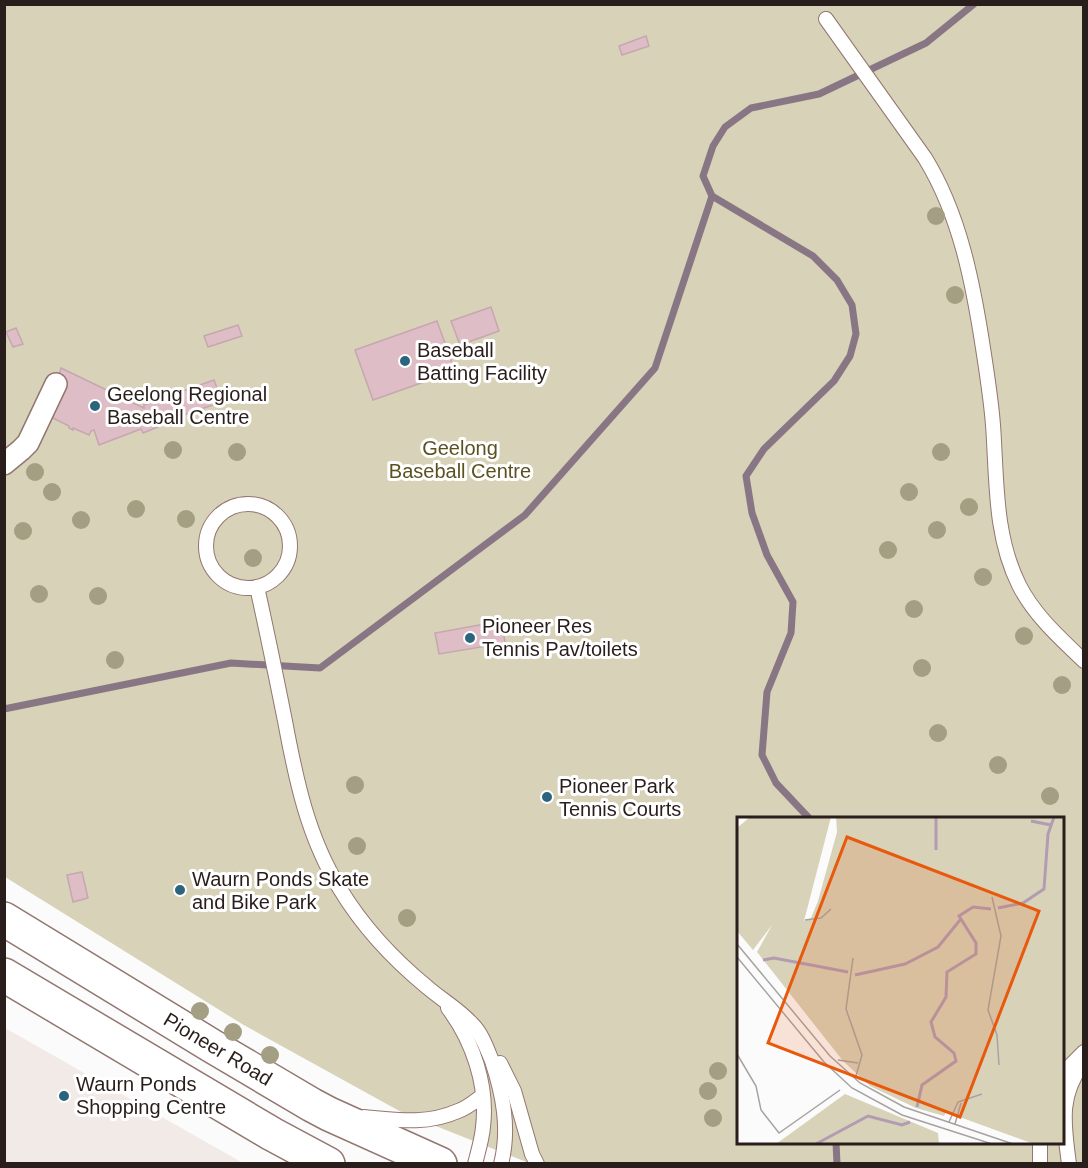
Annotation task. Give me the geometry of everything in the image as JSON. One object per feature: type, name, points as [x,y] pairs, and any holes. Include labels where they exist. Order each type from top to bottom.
[{"type":"main road","name":"Pioneer Road","points":[[4,919],[212,1046],[329,1114],[440,1164]]},
{"type":"main road","points":[[4,975],[272,1134],[328,1164]]},
{"type":"street","points":[[4,464],[28,442],[56,384]]},
{"type":"lane","points":[[826,19],[934,173],[946,197],[961,243],[978,315],[993,425],[1000,526],[1005,549],[1020,586],[1042,619],[1083,661]]},
{"type":"lane","points":[[252,503],[267,507],[280,517],[288,530],[291,548],[287,564],[270,582],[257,587],[243,588],[224,581],[208,561],[207,536],[212,525],[226,509],[236,505],[252,503]]},
{"type":"lane","points":[[257,587],[299,792],[325,861],[345,897],[376,940],[397,961],[475,1026],[500,1063],[514,1091],[537,1164]]},
{"type":"lane","points":[[435,993],[463,1030],[474,1055],[484,1113],[476,1164]]},
{"type":"lane","points":[[475,1026],[488,1050],[503,1100],[506,1126],[501,1164]]},
{"type":"lane","points":[[1064,1072],[1083,1052]]},
{"type":"lane","points":[[1069,1164],[1064,1125],[1066,1096],[1071,1081],[1083,1062]]},
{"type":"lane","points":[[329,1114],[423,1121],[460,1111],[482,1096]]},
{"type":"lane","points":[[1040,1144],[1040,1164]]},
{"type":"shaded area","name":"Waurn Ponds Shopping Centre","points":[[5,1028],[243,1163],[5,1163]]},
{"type":"green space","name":"Geelong Baseball Centre","points":[[4,5],[1083,5],[1083,1163],[529,1163],[403,1113],[242,1024],[5,877]]},
{"type":"building","points":[[646,36],[649,46],[622,55],[619,46]]},
{"type":"building","points":[[491,307],[499,331],[460,345],[451,321]]},
{"type":"building","name":"Baseball Batting Facility","points":[[437,321],[455,371],[373,400],[355,350]]},
{"type":"building","points":[[238,325],[242,336],[208,347],[204,336]]},
{"type":"building","points":[[16,328],[23,344],[13,347],[6,332]]},
{"type":"building","name":"Geelong Regional Baseball Centre","points":[[61,368],[144,408],[144,405],[214,380],[222,402],[159,423],[160,426],[143,433],[141,429],[99,445],[94,430],[89,435],[73,428],[73,430],[49,416]]},
{"type":"building","name":"Pioneer Res Tennis Pav/toilets","points":[[502,621],[505,643],[439,654],[435,633]]},
{"type":"building","points":[[82,872],[88,898],[73,902],[67,875]]},
{"type":"waterway","points":[[808,817],[776,783],[762,755],[767,692],[791,633],[793,602],[767,555],[752,513],[746,476],[764,449],[834,381],[850,356],[856,334],[852,305],[837,280],[813,256],[712,196],[703,176],[713,146],[725,127],[751,108],[819,94],[926,43],[974,4]]},
{"type":"waterway","points":[[4,709],[231,663],[320,668],[525,515],[655,368],[712,196]]},
{"type":"waterway","points":[[836,1144],[837,1164]]},
{"type":"place","name":"Baseball Batting Facility","points":[[405,361]]},
{"type":"place","name":"Geelong Regional Baseball Centre","points":[[95,406]]},
{"type":"place","name":"Pioneer Res Tennis Pav/toilets","points":[[470,638]]},
{"type":"place","name":"Pioneer Park Tennis Courts","points":[[547,797]]},
{"type":"place","name":"Waurn Ponds Skate and Bike Park","points":[[180,890]]},
{"type":"place","name":"Waurn Ponds Shopping Centre","points":[[64,1096]]}]
